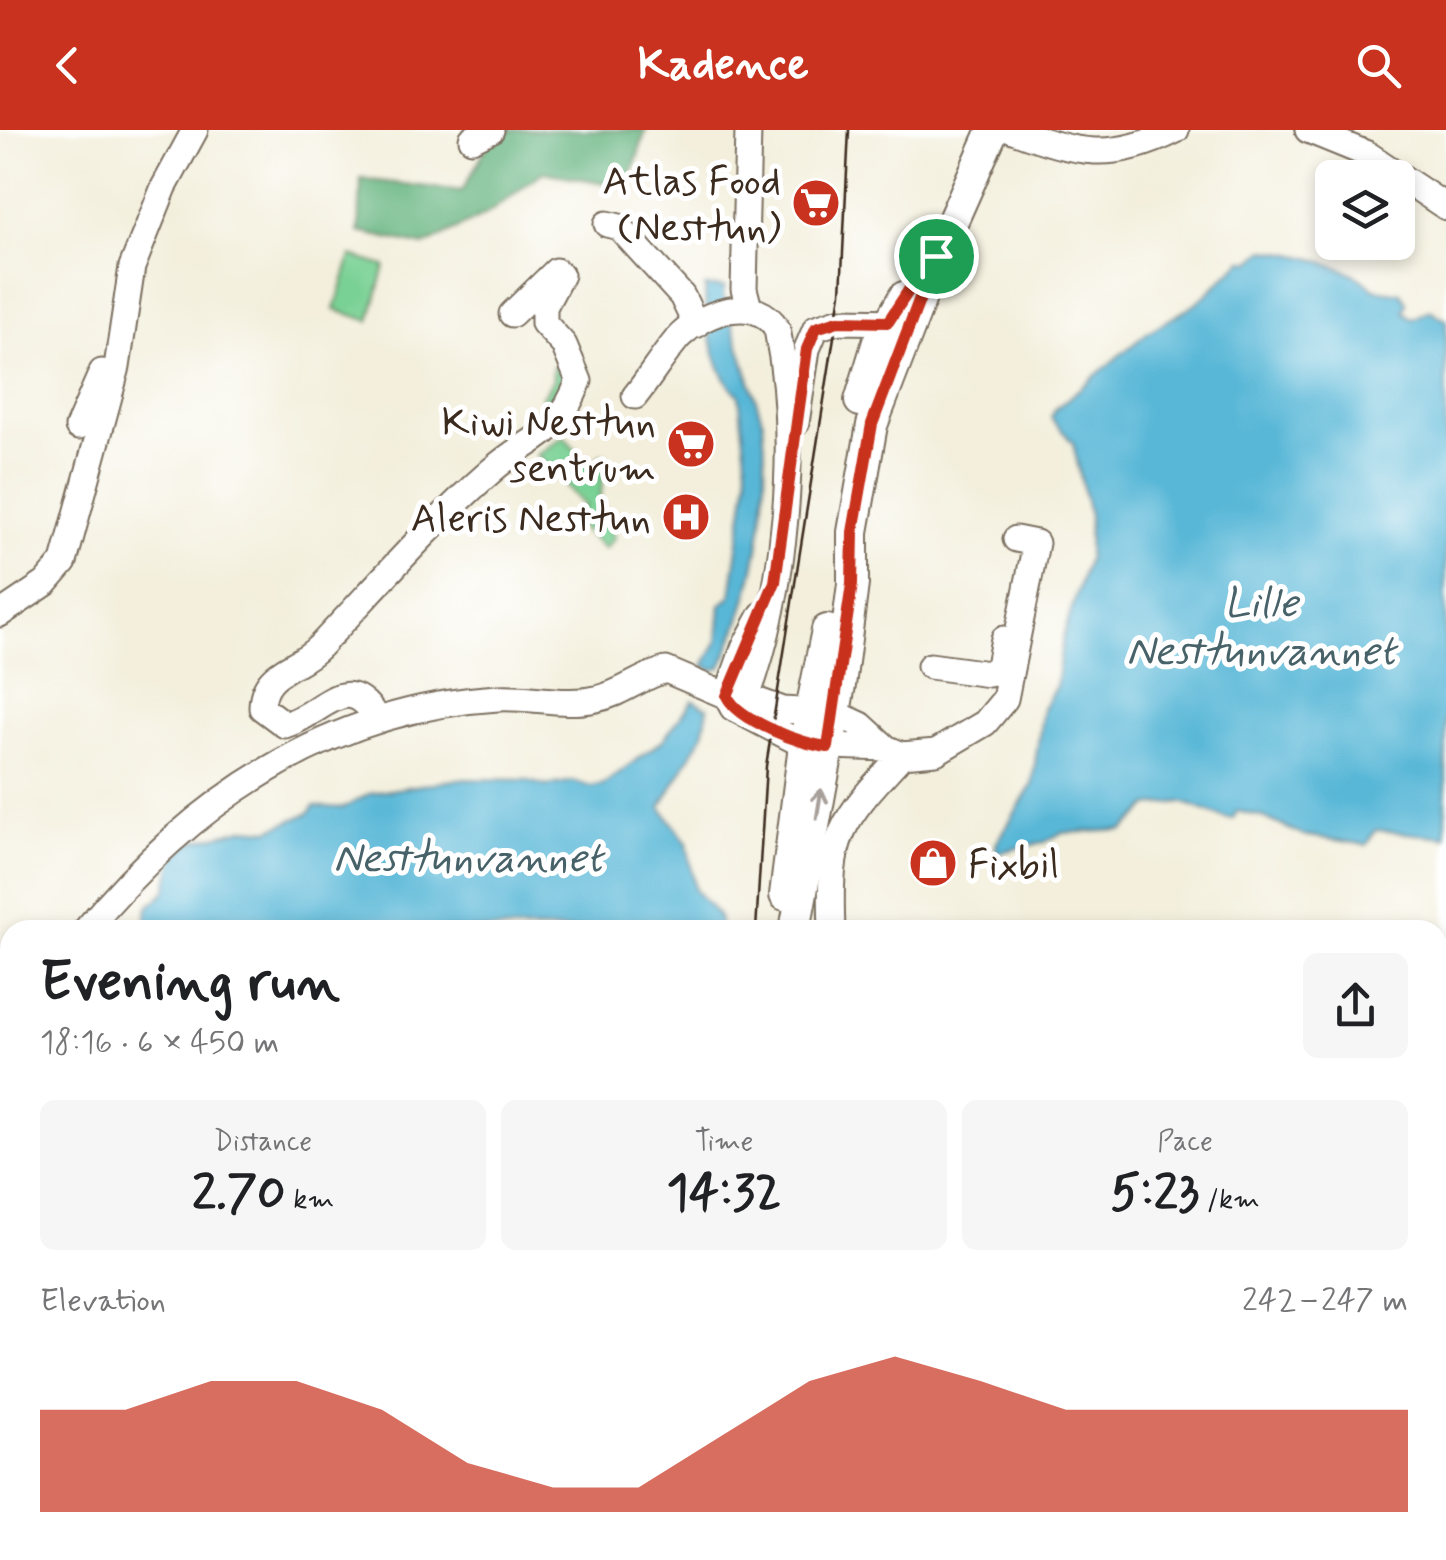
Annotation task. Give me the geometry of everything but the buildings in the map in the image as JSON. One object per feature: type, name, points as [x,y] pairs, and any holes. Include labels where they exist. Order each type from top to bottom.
[{"type":"main road","points":[[823,712],[838,514],[869,370],[886,323],[926,264],[936,256],[992,130]]},
{"type":"main road","points":[[783,920],[852,584],[853,532],[886,323]]},
{"type":"main road","points":[[796,920],[816,746]]},
{"type":"street","points":[[0,614],[46,583],[64,562],[124,336],[132,267],[164,187],[195,130]]},
{"type":"street","points":[[742,308],[748,130]]},
{"type":"street","points":[[1014,130],[1089,153],[1131,150],[1176,130]]},
{"type":"street","points":[[1308,130],[1367,154],[1446,206]]},
{"type":"street","points":[[612,231],[619,227],[682,296],[695,319]]},
{"type":"street","points":[[376,719],[366,700],[354,694],[340,695],[303,720],[285,726],[262,708],[262,692],[271,677],[316,651],[383,576],[480,481],[554,427],[570,406],[580,381],[564,345],[544,323],[544,307],[561,275],[556,270],[512,314]]},
{"type":"street","points":[[635,396],[695,319],[742,308],[765,314],[777,329],[787,473]]},
{"type":"street","points":[[886,323],[826,323],[811,337],[787,473],[780,558],[762,654],[732,695],[733,708],[816,746],[936,752],[997,712],[1010,682],[1018,570]]},
{"type":"street","points":[[78,427],[124,336]]},
{"type":"street","points":[[930,666],[988,674],[999,666],[1015,624],[1036,544],[1016,539]]},
{"type":"street","points":[[95,920],[156,854],[218,799],[312,744],[376,719],[498,698],[601,699],[666,670],[782,710],[823,712],[861,724],[894,751]]},
{"type":"street","points":[[832,920],[830,878],[837,838],[894,751]]},
{"type":"green space","points":[[496,130],[646,130],[628,187],[543,172],[490,212],[424,246],[359,232],[361,179],[462,191]]},
{"type":"green space","points":[[351,256],[385,266],[370,321],[335,310]]},
{"type":"green space","points":[[564,365],[566,390],[537,432],[528,423],[547,402],[542,397],[553,380],[553,367]]},
{"type":"green space","points":[[564,436],[589,466],[602,454],[607,456],[600,498],[614,538],[604,549],[572,519],[585,506],[537,455]]},
{"type":"water","name":"Lille Nesttunvannet","points":[[1265,250],[1324,262],[1353,274],[1374,289],[1401,293],[1407,302],[1404,312],[1413,319],[1430,310],[1446,320],[1446,837],[1375,830],[1367,845],[1302,835],[1263,817],[1237,811],[1233,819],[1225,818],[1182,802],[1149,806],[1124,830],[1061,833],[1045,842],[996,853],[996,844],[1032,785],[1043,708],[1056,686],[1063,637],[1088,557],[1089,515],[1073,443],[1051,418],[1055,409],[1148,332],[1196,304],[1243,260],[1251,262]]},
{"type":"water","points":[[705,287],[725,287],[723,294],[763,422],[765,454],[762,516],[752,578],[733,638],[721,667],[714,670],[704,666],[718,640],[721,605],[731,596],[748,477],[739,395],[717,360],[709,330]]},
{"type":"water","name":"Nesttunvannet","points":[[693,700],[708,708],[703,734],[661,807],[687,843],[695,890],[719,920],[146,920],[148,907],[166,891],[174,858],[191,842],[247,828],[269,830],[309,813],[314,806],[343,808],[371,793],[460,779],[525,780],[546,786],[573,781],[591,787],[604,784],[663,740]]},
{"type":"tram line","points":[[757,920],[766,766],[841,293],[849,130]]},
{"type":"place","name":"Atlas Food (Nesttun)","points":[[816,203]]},
{"type":"place","name":"Kiwi Nesttun sentrum","points":[[691,444]]},
{"type":"place","name":"Aleris Nesttun","points":[[686,517]]},
{"type":"place","name":"Fixbil","points":[[933,863]]},
{"type":"route","points":[[936,256],[934,272],[910,322],[872,424],[853,532],[852,584],[828,747],[804,746],[733,708],[727,696],[744,648],[770,602],[775,582],[807,349],[816,328],[826,323],[888,322],[926,264],[936,256]]}]
